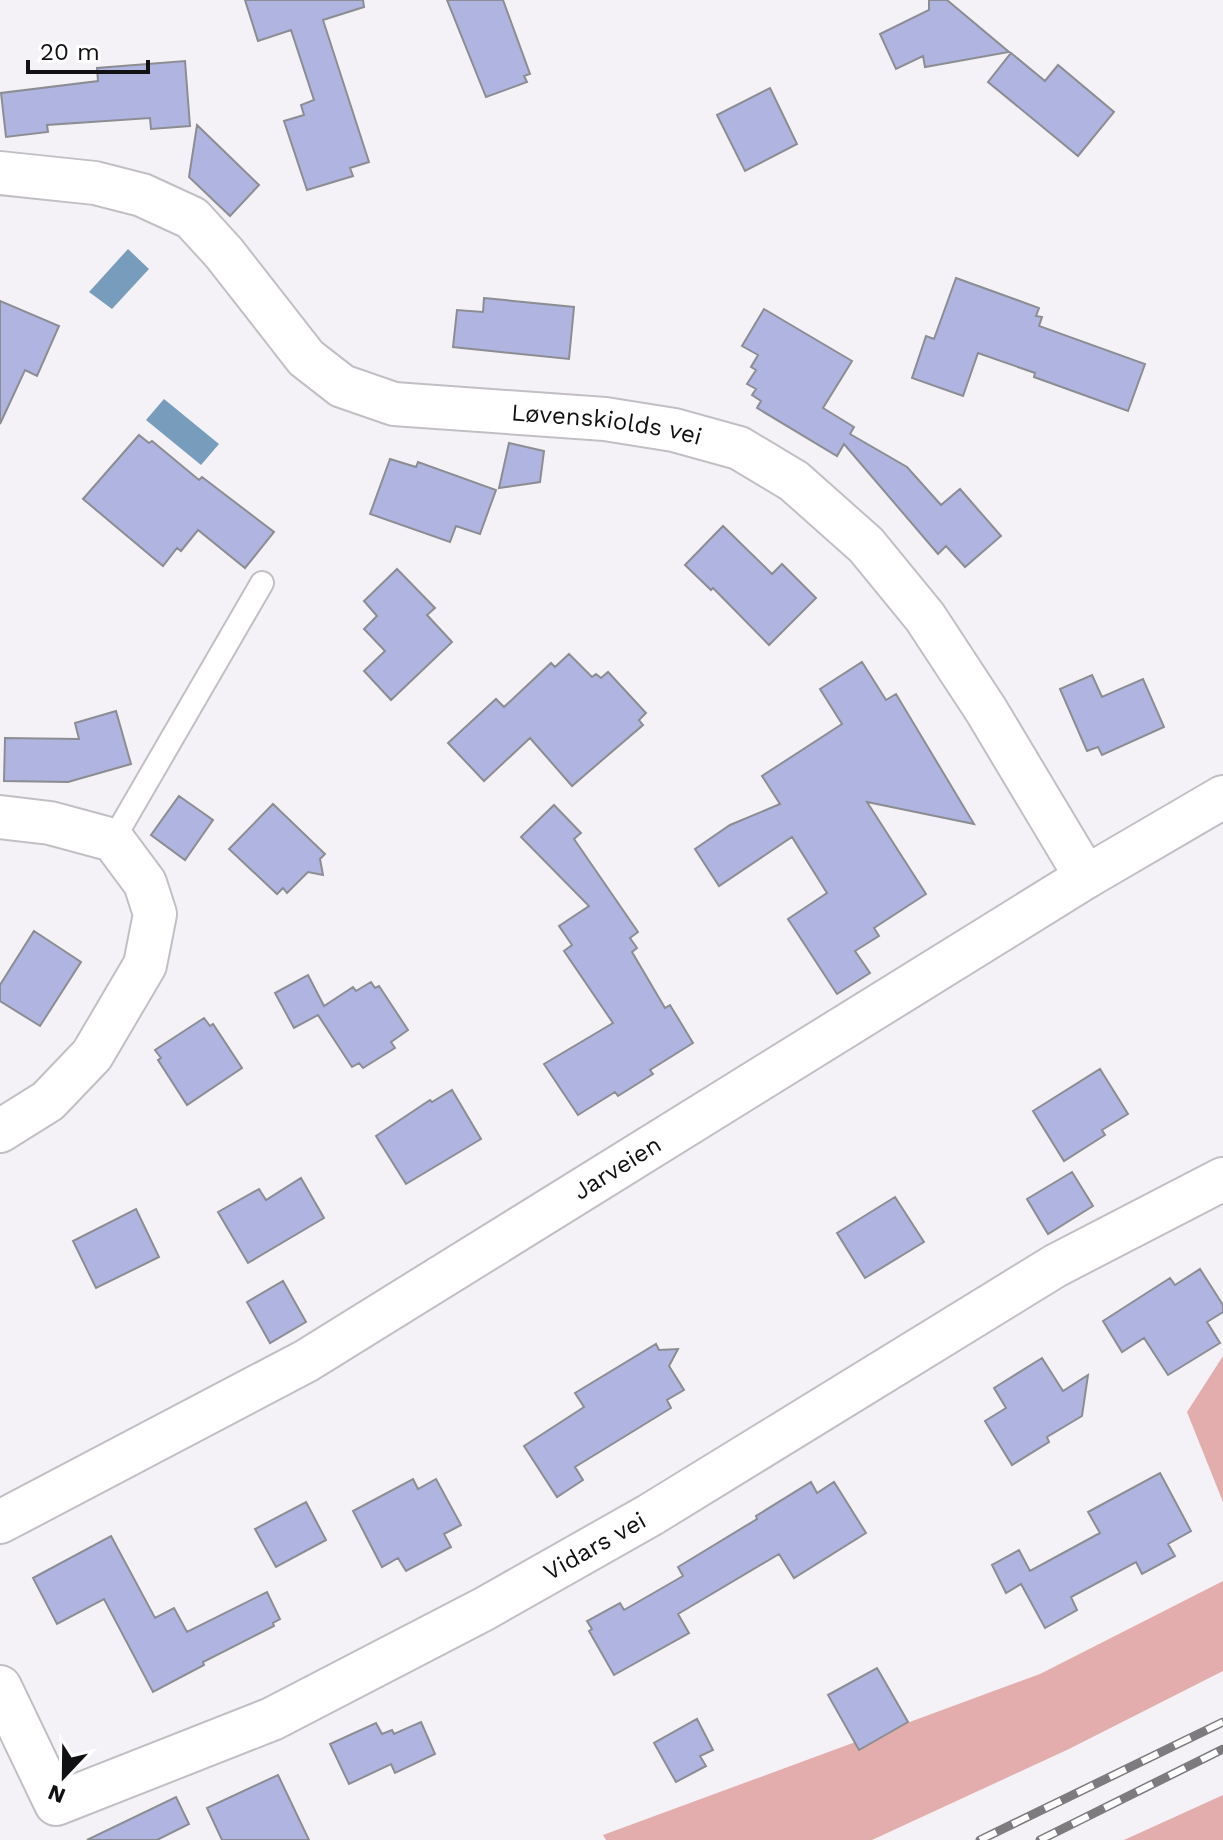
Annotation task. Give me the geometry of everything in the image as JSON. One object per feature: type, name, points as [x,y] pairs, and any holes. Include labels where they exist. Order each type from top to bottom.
[{"type":"street","name":"Løvenskiolds vei","points":[[0,173],[95,183],[142,195],[192,218],[224,253],[306,358],[342,386],[394,404],[605,419],[674,430],[739,448],[794,481],[866,545],[925,617],[986,710],[1086,877]]},
{"type":"street","name":"Jarveien","points":[[0,1522],[306,1361],[1086,877],[1223,797]]},
{"type":"street","points":[[0,817],[50,823],[113,840],[145,883],[155,914],[145,965],[92,1055],[48,1101],[0,1131]]},
{"type":"street","name":"Vidars vei","points":[[0,1687],[56,1804],[272,1719],[484,1609],[650,1515],[1055,1266],[1223,1179]]},
{"type":"lane","points":[[113,840],[262,583]]},
{"type":"shaded area","points":[[1223,1356],[1223,1502],[1187,1412]]},
{"type":"shaded area","points":[[1223,1581],[1223,1671],[1069,1749],[872,1840],[606,1840],[603,1835],[1040,1674]]},
{"type":"shaded area","points":[[1223,1795],[1223,1840],[1124,1840]]},
{"type":"water","points":[[128,249],[149,269],[112,309],[89,292]]},
{"type":"water","points":[[164,399],[219,444],[201,465],[146,420]]},
{"type":"building","points":[[245,0],[363,0],[364,7],[323,20],[369,162],[350,168],[353,176],[307,190],[284,121],[304,115],[301,105],[314,100],[291,30],[258,41]]},
{"type":"building","points":[[447,0],[503,0],[530,74],[524,76],[527,82],[486,97]]},
{"type":"building","points":[[929,0],[947,0],[1009,52],[925,67],[923,56],[896,69],[880,34],[929,10]]},
{"type":"building","points":[[1011,53],[1045,81],[1058,65],[1114,112],[1078,156],[988,82]]},
{"type":"building","points":[[185,61],[190,126],[151,129],[150,118],[47,125],[48,132],[6,137],[1,93],[98,81],[97,68]]},
{"type":"building","points":[[770,88],[797,144],[745,171],[717,115]]},
{"type":"building","points":[[197,125],[259,185],[230,216],[189,177]]},
{"type":"building","points":[[956,278],[1039,308],[1036,316],[1042,317],[1039,326],[1145,364],[1128,411],[978,353],[963,396],[912,378],[926,336],[934,339]]},
{"type":"building","points":[[484,298],[574,307],[569,359],[453,347],[457,310],[483,312]]},
{"type":"building","points":[[0,301],[59,326],[37,376],[25,370],[0,424]]},
{"type":"building","points":[[764,309],[852,361],[823,408],[854,427],[850,434],[907,467],[941,505],[960,489],[1001,536],[965,567],[946,546],[938,554],[844,444],[837,456],[757,408],[761,401],[752,395],[756,389],[747,384],[756,370],[751,367],[758,355],[742,346]]},
{"type":"building","points":[[139,435],[149,443],[152,441],[199,480],[202,477],[274,532],[245,568],[198,530],[181,551],[177,548],[163,566],[83,499]]},
{"type":"building","points":[[509,443],[544,451],[540,482],[499,488]]},
{"type":"building","points":[[390,459],[416,467],[418,462],[496,490],[480,534],[456,526],[450,542],[370,514]]},
{"type":"building","points":[[723,526],[772,574],[782,564],[816,598],[769,645],[713,588],[711,590],[685,565]]},
{"type":"building","points":[[397,569],[435,608],[427,615],[452,642],[391,700],[364,671],[385,651],[364,629],[377,616],[364,601]]},
{"type":"building","points":[[569,654],[592,677],[596,674],[601,678],[608,672],[646,713],[639,720],[643,725],[572,786],[530,738],[484,781],[448,743],[496,699],[504,707],[551,663],[555,667]]},
{"type":"building","points":[[862,662],[886,700],[896,694],[974,824],[867,802],[926,894],[874,928],[879,936],[855,951],[870,973],[837,994],[788,919],[827,893],[792,837],[719,886],[695,849],[730,825],[780,804],[762,776],[842,724],[820,689]]},
{"type":"building","points":[[1092,675],[1102,697],[1143,679],[1164,727],[1102,755],[1098,747],[1087,751],[1060,689]]},
{"type":"building","points":[[116,711],[131,764],[68,782],[4,781],[5,738],[79,739],[75,723]]},
{"type":"building","points":[[179,796],[213,820],[185,860],[151,835]]},
{"type":"building","points":[[273,804],[325,854],[320,859],[323,875],[308,872],[287,893],[283,888],[277,894],[229,849]]},
{"type":"building","points":[[554,805],[581,833],[574,839],[638,932],[630,938],[637,948],[632,952],[665,1008],[670,1005],[693,1043],[650,1070],[653,1074],[618,1096],[615,1092],[578,1115],[544,1064],[613,1023],[564,951],[572,945],[559,926],[589,906],[521,837]]},
{"type":"building","points":[[34,931],[81,962],[40,1026],[0,1001],[0,985]]},
{"type":"building","points":[[308,975],[324,1006],[353,987],[356,991],[371,982],[375,988],[379,986],[408,1030],[391,1042],[395,1048],[363,1068],[359,1063],[352,1067],[318,1015],[294,1028],[275,993]]},
{"type":"building","points":[[204,1018],[210,1026],[213,1024],[242,1068],[187,1105],[158,1060],[161,1058],[155,1050]]},
{"type":"building","points":[[1100,1069],[1128,1114],[1102,1130],[1105,1135],[1064,1161],[1033,1111]]},
{"type":"building","points":[[452,1090],[481,1139],[406,1184],[376,1136],[430,1100],[432,1102]]},
{"type":"building","points":[[1072,1172],[1093,1206],[1048,1234],[1027,1199]]},
{"type":"building","points":[[301,1178],[324,1218],[248,1263],[218,1212],[259,1189],[266,1200]]},
{"type":"building","points":[[895,1197],[924,1242],[865,1278],[837,1233]]},
{"type":"building","points":[[136,1209],[159,1257],[96,1288],[73,1241]]},
{"type":"building","points":[[1200,1269],[1223,1305],[1223,1312],[1207,1322],[1220,1343],[1168,1375],[1144,1338],[1122,1352],[1103,1321],[1170,1278],[1175,1285]]},
{"type":"building","points":[[283,1281],[306,1322],[270,1343],[247,1302]]},
{"type":"building","points":[[656,1344],[659,1350],[678,1349],[669,1366],[684,1390],[667,1400],[671,1408],[575,1467],[583,1480],[557,1497],[524,1446],[584,1407],[575,1393]]},
{"type":"building","points":[[1042,1358],[1063,1391],[1088,1375],[1082,1416],[1047,1437],[1049,1442],[1012,1465],[985,1421],[1006,1408],[994,1388]]},
{"type":"building","points":[[1160,1473],[1191,1531],[1168,1544],[1175,1556],[1142,1574],[1136,1562],[1071,1597],[1077,1610],[1045,1628],[1021,1584],[1006,1593],[992,1565],[1019,1550],[1030,1571],[1100,1533],[1088,1512]]},
{"type":"building","points":[[413,1479],[418,1489],[436,1479],[461,1525],[444,1534],[451,1547],[406,1571],[398,1558],[382,1567],[353,1511]]},
{"type":"building","points":[[811,1482],[817,1493],[834,1482],[866,1533],[794,1578],[779,1554],[678,1614],[689,1633],[614,1675],[589,1631],[592,1629],[587,1621],[620,1603],[624,1610],[683,1576],[678,1567]]},
{"type":"building","points":[[306,1502],[326,1540],[276,1567],[255,1529]]},
{"type":"building","points":[[111,1536],[155,1618],[174,1608],[187,1632],[267,1592],[280,1619],[273,1623],[274,1626],[153,1692],[104,1599],[57,1624],[33,1578]]},
{"type":"building","points":[[877,1668],[908,1722],[859,1750],[828,1695]]},
{"type":"building","points":[[697,1719],[713,1750],[700,1756],[706,1766],[676,1782],[654,1743]]},
{"type":"building","points":[[421,1722],[435,1754],[395,1773],[391,1764],[349,1784],[330,1744],[376,1723],[382,1734],[392,1730],[394,1734]]},
{"type":"building","points":[[278,1775],[309,1840],[222,1840],[207,1808]]},
{"type":"building","points":[[176,1797],[189,1824],[157,1840],[87,1840]]},
{"type":"railway","points":[[980,1840],[1223,1722]]},
{"type":"railway","points":[[1040,1840],[1223,1749]]}]
